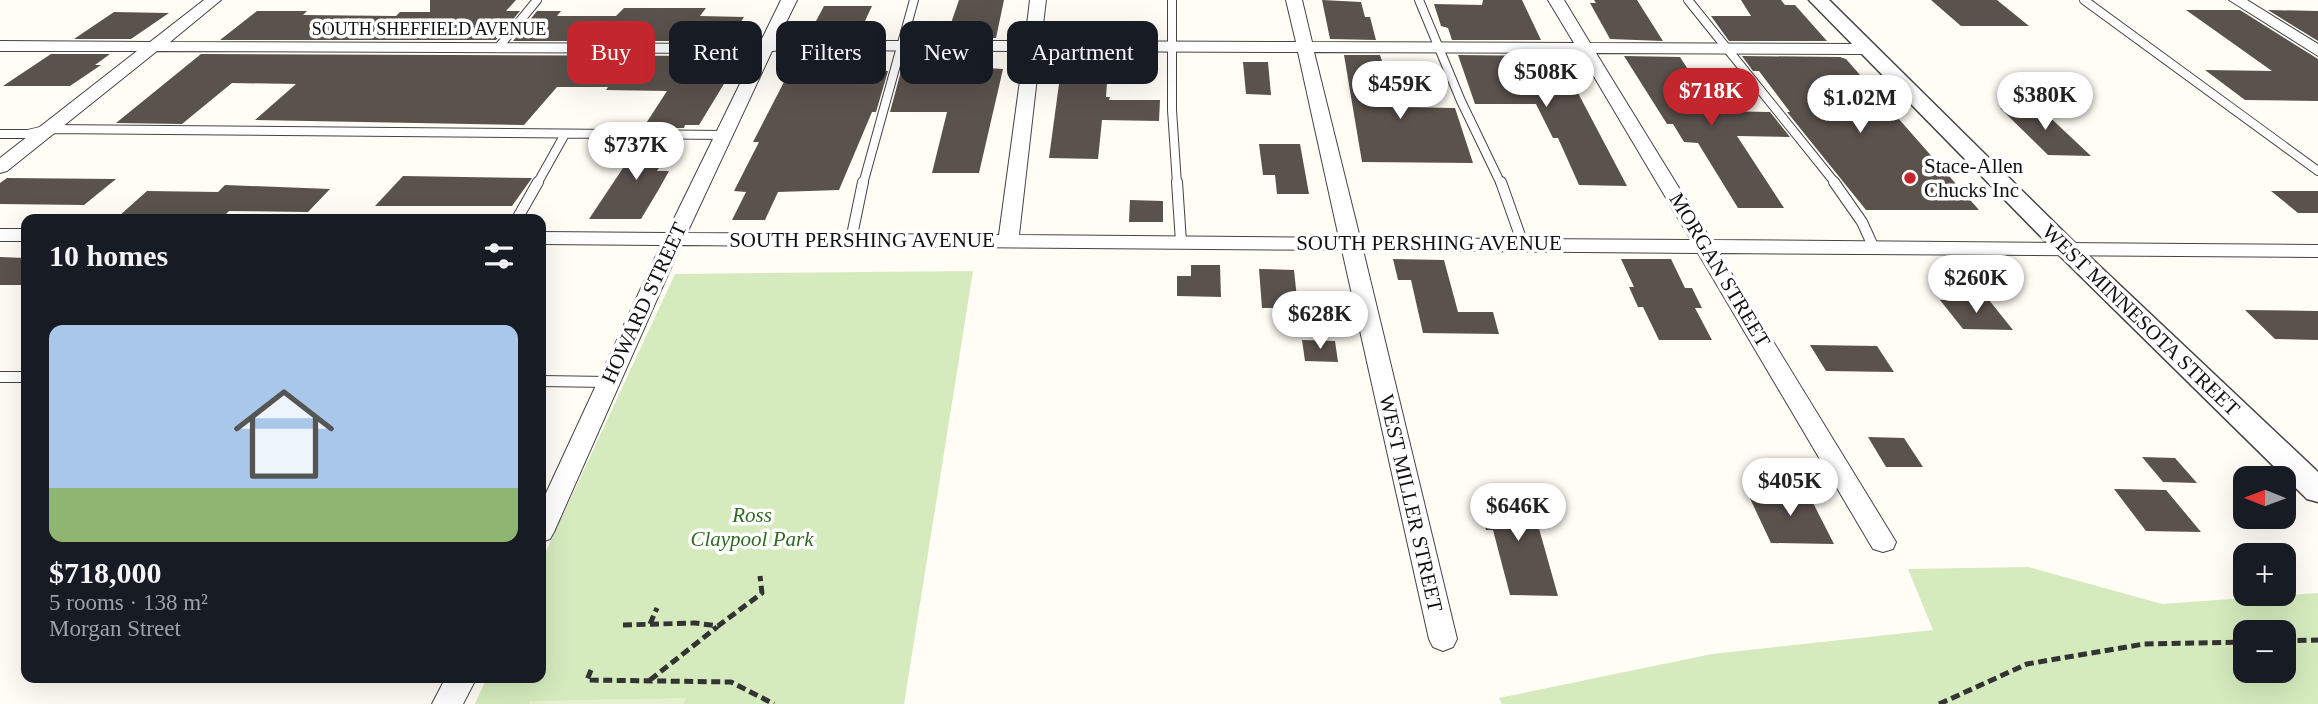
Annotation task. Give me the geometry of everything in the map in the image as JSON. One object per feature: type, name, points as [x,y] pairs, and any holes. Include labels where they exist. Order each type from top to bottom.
[{"type":"street","points":[[0,167],[213,0]]},
{"type":"street","name":"HOWARD STREET","points":[[546,521],[607,382],[789,0]]},
{"type":"street","points":[[1036,21],[1038,0]]},
{"type":"street","name":"WEST MILLER STREET","points":[[1294,0],[1443,639]]},
{"type":"street","name":"MORGAN STREET","points":[[1556,0],[1883,542]]},
{"type":"street","name":"WEST MINNESOTA STREET","points":[[1818,0],[2065,247],[2318,491]]},
{"type":"street","points":[[2237,0],[2318,51]]},
{"type":"street","name":"SOUTH SHEFFIELD AVENUE","points":[[0,46],[900,46]]},
{"type":"street","name":"SOUTH SHEFFIELD AVENUE","points":[[1158,47],[1866,49]]},
{"type":"street","points":[[1008,241],[1028,84]]},
{"type":"street","points":[[0,235],[21,235]]},
{"type":"street","name":"SOUTH PERSHING AVENUE","points":[[546,238],[2065,247],[2318,251]]},
{"type":"street","points":[[447,704],[459,683]]},
{"type":"lane","points":[[498,48],[537,0]]},
{"type":"lane","points":[[908,21],[914,0]]},
{"type":"lane","points":[[1172,0],[1172,110],[1181,242]]},
{"type":"lane","points":[[1419,0],[1461,101],[1494,166],[1523,244]]},
{"type":"lane","points":[[1688,0],[1844,195],[1862,222],[1873,246]]},
{"type":"lane","points":[[2084,0],[2318,170]]},
{"type":"lane","points":[[851,240],[859,193],[900,50]]},
{"type":"lane","points":[[0,134],[28,134],[49,129],[724,135]]},
{"type":"lane","points":[[520,214],[565,134]]},
{"type":"lane","points":[[0,377],[21,377]]},
{"type":"lane","points":[[546,381],[607,382]]},
{"type":"path","points":[[649,681],[762,593],[760,576]]},
{"type":"path","points":[[650,624],[657,608]]},
{"type":"path","points":[[623,625],[695,623],[718,626]]},
{"type":"path","points":[[2296,640],[2318,640]]},
{"type":"path","points":[[1939,704],[2026,664],[2144,644],[2233,642]]},
{"type":"path","points":[[591,670],[587,680],[731,682],[774,704]]},
{"type":"green space","name":"Ross Claypool Park","points":[[973,271],[904,704],[475,704],[484,683],[546,683],[546,551],[675,274]]},
{"type":"green space","points":[[2028,567],[2162,604],[2233,599],[2233,606],[2296,606],[2296,595],[2318,593],[2318,704],[1502,704],[1499,698],[1712,654],[1933,630],[1908,569]]},
{"type":"green space","points":[[686,698],[684,704],[529,704],[530,701]]},
{"type":"building","points":[[430,0],[516,0],[506,11],[520,11],[496,40],[220,40],[257,11],[307,11],[303,15],[396,16],[400,12],[430,12]]},
{"type":"building","points":[[959,0],[1004,0],[996,38],[993,38],[993,21],[952,21]]},
{"type":"building","points":[[1322,0],[1361,2],[1365,17],[1370,17],[1376,40],[1330,39]]},
{"type":"building","points":[[1483,0],[1522,0],[1541,40],[1452,40],[1448,28],[1441,26],[1434,4],[1482,5]]},
{"type":"building","points":[[1594,0],[1637,0],[1663,41],[1610,39],[1590,3],[1596,3]]},
{"type":"building","points":[[1741,0],[1781,0],[1785,5],[1795,5],[1827,41],[1729,41],[1711,16],[1751,16]]},
{"type":"building","points":[[1931,0],[1997,0],[2029,26],[1961,26]]},
{"type":"building","points":[[824,6],[872,6],[865,21],[816,21]]},
{"type":"building","points":[[624,8],[706,8],[700,16],[744,17],[742,21],[669,21],[669,41],[655,41],[655,21],[567,21],[567,41],[513,41],[537,11],[561,11],[557,16],[616,16]]},
{"type":"building","points":[[2186,10],[2240,10],[2318,59],[2318,101],[2245,100],[2205,70],[2272,71]]},
{"type":"building","points":[[2268,10],[2318,11],[2318,41]]},
{"type":"building","points":[[114,12],[169,13],[131,39],[74,39]]},
{"type":"building","points":[[51,54],[110,54],[95,65],[101,65],[70,86],[3,86]]},
{"type":"building","points":[[201,54],[567,55],[567,84],[655,84],[655,56],[669,56],[669,84],[724,84],[699,125],[685,125],[684,128],[643,128],[667,91],[557,87],[524,125],[255,120],[296,84],[232,83],[182,124],[116,123]]},
{"type":"building","points":[[1344,55],[1380,55],[1397,107],[1455,108],[1473,163],[1362,162]]},
{"type":"building","points":[[1458,55],[1548,56],[1557,74],[1568,74],[1627,186],[1579,185],[1558,138],[1553,138],[1536,104],[1475,104]]},
{"type":"building","points":[[1624,56],[1680,57],[1715,111],[1770,112],[1790,137],[1737,136],[1784,208],[1738,208],[1698,143],[1684,142],[1673,124],[1667,124]]},
{"type":"building","points":[[1742,56],[1846,59],[1979,210],[1866,210],[1787,112],[1790,112],[1759,71],[1753,71]]},
{"type":"building","points":[[1243,62],[1268,62],[1271,95],[1246,94]]},
{"type":"building","points":[[993,68],[1003,69],[979,173],[932,173],[947,112],[890,112],[900,75],[900,84],[993,84]]},
{"type":"building","points":[[783,84],[884,84],[876,112],[872,112],[839,190],[778,192],[765,220],[732,220],[746,192],[734,191],[759,142],[753,142]]},
{"type":"building","points":[[1059,84],[1107,84],[1106,97],[1110,97],[1109,100],[1160,100],[1159,121],[1102,120],[1098,159],[1049,158]]},
{"type":"building","points":[[2000,108],[2040,108],[2091,156],[2048,155]]},
{"type":"building","points":[[634,141],[676,141],[657,171],[669,171],[659,189],[641,219],[589,219],[633,153],[626,153]]},
{"type":"building","points":[[1259,144],[1300,144],[1309,194],[1277,194],[1275,175],[1263,175]]},
{"type":"building","points":[[403,176],[532,178],[512,206],[375,206]]},
{"type":"building","points":[[7,178],[116,179],[84,205],[0,204],[0,183]]},
{"type":"building","points":[[225,185],[330,189],[308,212],[121,214],[147,191],[218,192]]},
{"type":"building","points":[[2271,191],[2318,191],[2318,213],[2298,213]]},
{"type":"building","points":[[1130,200],[1163,201],[1163,222],[1129,222]]},
{"type":"building","points":[[0,257],[21,258],[21,285],[0,285]]},
{"type":"building","points":[[1393,259],[1444,260],[1458,312],[1493,312],[1499,334],[1423,333],[1411,280],[1398,280]]},
{"type":"building","points":[[1621,259],[1671,259],[1685,288],[1692,288],[1702,308],[1695,308],[1712,340],[1659,340],[1643,307],[1638,307],[1629,287],[1634,287]]},
{"type":"building","points":[[1191,265],[1220,265],[1221,297],[1177,296],[1177,276],[1191,276]]},
{"type":"building","points":[[1259,269],[1294,270],[1298,308],[1262,308]]},
{"type":"building","points":[[1940,300],[1989,300],[2013,330],[1963,329]]},
{"type":"building","points":[[2245,310],[2318,311],[2318,340],[2275,339]]},
{"type":"building","points":[[1302,340],[1335,341],[1338,362],[1305,361]]},
{"type":"building","points":[[1810,345],[1877,346],[1894,372],[1826,371]]},
{"type":"building","points":[[1868,437],[1904,438],[1923,467],[1886,467]]},
{"type":"building","points":[[2142,457],[2175,458],[2197,483],[2163,482]]},
{"type":"building","points":[[2114,489],[2166,490],[2201,532],[2146,531]]},
{"type":"building","points":[[1477,492],[1529,493],[1558,596],[1510,595],[1493,530],[1486,530]]},
{"type":"building","points":[[1747,492],[1808,493],[1834,544],[1771,543]]},
{"type":"place","name":"Stace-Allen Chucks Inc","points":[[1910,178]]}]
